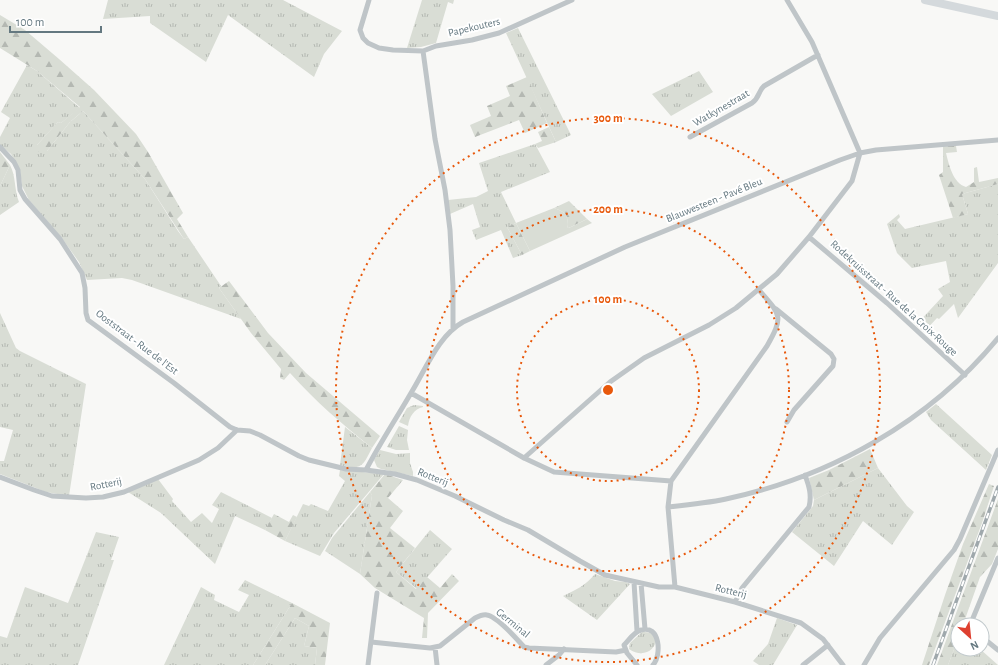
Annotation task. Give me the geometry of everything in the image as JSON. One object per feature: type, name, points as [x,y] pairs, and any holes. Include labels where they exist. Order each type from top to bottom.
[{"type":"main road","points":[[925,0],[998,16]]},
{"type":"street","name":"Papekouters","points":[[369,0],[360,30],[363,38],[368,43],[379,48],[423,51],[436,46],[472,40],[499,33],[572,0]]},
{"type":"street","points":[[524,458],[610,382],[644,358],[709,325],[736,308],[759,290],[777,274],[852,181],[860,153],[812,42],[787,0]]},
{"type":"street","points":[[366,470],[379,444],[438,348],[453,329],[453,286],[450,230],[435,139],[423,51]]},
{"type":"street","name":"Watkynestraat","points":[[690,137],[752,103],[758,98],[761,88],[818,55]]},
{"type":"street","name":"Blauwesteen - Pavé Bleu","points":[[453,329],[476,315],[625,247],[764,190],[860,153],[876,150],[998,140]]},
{"type":"street","name":"Ooststraat - Rue de l'Est","points":[[0,147],[14,162],[18,170],[20,190],[25,199],[60,239],[82,273],[85,288],[86,314],[88,320],[174,383],[230,427],[237,430]]},
{"type":"street","name":"Rodekruisstraat - Rue de la Croix-Rouge","points":[[809,236],[881,298],[965,375]]},
{"type":"street","points":[[759,290],[775,308],[831,354],[834,359],[833,366],[794,410],[787,422]]},
{"type":"street","points":[[675,587],[668,507],[671,481],[766,346],[778,325],[778,317],[775,308]]},
{"type":"street","points":[[668,507],[725,499],[753,492],[805,475],[839,461],[899,427],[931,404],[981,360],[998,338]]},
{"type":"street","points":[[411,393],[524,458],[554,472],[671,481]]},
{"type":"street","name":"Rotterij","points":[[0,477],[52,496],[86,498],[103,497],[124,492],[199,460],[218,448],[237,430],[250,431],[309,460],[346,469],[395,474],[417,480],[528,530],[605,575],[641,584],[659,587],[675,587],[735,602],[801,623],[819,634],[843,665]]},
{"type":"street","points":[[864,665],[880,638],[954,550],[998,450]]},
{"type":"street","points":[[735,602],[742,588],[809,507],[811,501],[810,490],[805,475]]},
{"type":"street","points":[[973,617],[998,558]]},
{"type":"street","points":[[634,582],[638,631]]},
{"type":"street","points":[[641,584],[645,629]]},
{"type":"street","points":[[368,665],[377,593]]},
{"type":"street","name":"Germinal","points":[[436,647],[440,646],[475,618],[488,615],[495,619],[524,647],[616,652],[626,650]]},
{"type":"street","points":[[637,665],[624,645],[638,631],[645,629],[653,632],[658,640],[659,645],[656,660],[653,665]]},
{"type":"street","points":[[371,642],[430,648],[436,647],[437,665]]},
{"type":"street","points":[[990,644],[998,650]]},
{"type":"street","points":[[803,665],[828,645]]},
{"type":"street","points":[[546,665],[564,650]]},
{"type":"green space","points":[[108,0],[283,0],[342,31],[324,54],[314,77],[228,15],[206,62],[150,23],[150,16],[103,19]]},
{"type":"green space","points":[[422,0],[454,0],[453,4],[448,2],[436,43],[421,47],[407,48]]},
{"type":"green space","points":[[0,15],[25,30],[59,59],[94,90],[136,134],[183,213],[177,219],[188,237],[184,239],[145,179],[83,111],[70,122],[47,151],[43,153],[37,150],[37,145],[58,122],[61,123],[80,107],[37,71],[0,48]]},
{"type":"green space","points":[[518,28],[571,135],[556,142],[506,33]]},
{"type":"green space","points":[[27,65],[37,71],[80,108],[61,123],[58,122],[37,145],[47,151],[70,122],[83,111],[145,179],[178,231],[184,239],[188,237],[221,286],[219,288],[241,319],[132,280],[122,278],[87,280],[79,262],[61,237],[29,200],[22,186],[20,170],[11,154],[0,145],[0,137],[10,118],[1,112]]},
{"type":"green space","points":[[699,71],[713,92],[671,116],[652,94]]},
{"type":"green space","points":[[527,77],[547,123],[525,133],[519,120],[475,137],[470,125],[491,116],[487,106],[510,96],[506,86]]},
{"type":"green space","points":[[549,127],[556,142],[538,148],[535,144],[542,141],[538,132]]},
{"type":"green space","points":[[535,144],[550,172],[501,192],[516,223],[507,227],[522,255],[513,258],[501,230],[476,240],[472,230],[480,227],[473,204],[450,214],[448,200],[476,197],[488,191],[479,163]]},
{"type":"green space","points":[[943,146],[956,146],[957,152],[946,153],[952,173],[962,185],[966,187],[974,182],[974,168],[977,167],[979,182],[998,178],[998,184],[962,194],[968,214],[953,218],[939,175],[943,172]]},
{"type":"green space","points":[[0,152],[10,165],[0,186]]},
{"type":"green space","points":[[10,165],[19,202],[0,215],[0,186]]},
{"type":"green space","points":[[998,184],[998,263],[958,318],[954,304],[939,319],[937,318],[924,332],[916,325],[943,296],[938,289],[950,282],[946,261],[912,268],[897,253],[887,224],[899,214],[900,217],[897,220],[905,229],[968,214],[962,194]]},
{"type":"green space","points":[[569,201],[587,219],[568,228],[565,214],[554,208]]},
{"type":"green space","points":[[554,208],[565,214],[568,228],[587,219],[592,223],[530,251],[516,223]]},
{"type":"green space","points":[[516,223],[530,251],[522,255],[507,227]]},
{"type":"green space","points":[[229,281],[268,333],[306,373],[380,436],[372,448],[310,394],[290,373],[284,380],[280,378],[281,369],[251,333],[219,288]]},
{"type":"green space","points":[[0,313],[16,348],[86,384],[69,496],[46,492],[0,474],[0,461],[4,461],[13,430],[0,427]]},
{"type":"green space","points":[[936,404],[992,455],[986,470],[931,420],[926,412]]},
{"type":"green space","points":[[414,405],[423,407],[412,414],[408,426],[399,422],[407,408]]},
{"type":"green space","points":[[399,426],[408,430],[407,440],[409,450],[396,450],[387,447]]},
{"type":"green space","points":[[345,427],[372,448],[360,466],[347,467],[340,465]]},
{"type":"green space","points":[[870,449],[878,468],[814,500],[809,478],[829,470]]},
{"type":"green space","points":[[380,450],[396,454],[410,453],[410,463],[413,476],[377,467],[374,460]]},
{"type":"green space","points":[[878,468],[907,506],[914,512],[892,545],[863,521],[834,566],[792,532],[813,506],[814,500]]},
{"type":"green space","points":[[340,470],[384,474],[334,533],[320,556],[285,541],[303,504],[309,506],[311,504],[328,511],[345,481],[339,476]]},
{"type":"green space","points":[[385,474],[403,480],[388,498],[403,511],[390,528],[415,548],[396,572],[416,589],[427,577],[440,588],[452,574],[459,581],[428,613],[427,638],[422,638],[424,618],[375,588],[360,574],[372,495],[370,492]]},
{"type":"green space","points":[[158,479],[173,499],[172,501],[191,522],[202,513],[212,523],[219,509],[212,505],[221,492],[272,518],[265,530],[235,516],[215,564],[161,513],[128,492]]},
{"type":"green space","points":[[989,484],[994,486],[982,523],[929,665],[922,665],[963,544]]},
{"type":"green space","points":[[370,492],[372,495],[360,574],[325,551],[332,538]]},
{"type":"green space","points":[[998,499],[998,549],[992,564],[980,577],[966,617],[955,617]]},
{"type":"green space","points":[[274,514],[289,522],[293,515],[297,517],[285,541],[265,530]]},
{"type":"green space","points":[[430,530],[452,549],[417,589],[396,572]]},
{"type":"green space","points":[[96,532],[119,537],[111,560],[114,560],[78,665],[0,665],[0,636],[7,638],[25,587],[68,603]]},
{"type":"green space","points":[[595,574],[615,581],[630,584],[597,620],[563,596],[580,587]]},
{"type":"green space","points":[[245,580],[292,603],[253,665],[164,665],[201,587],[215,595],[214,600],[239,612],[249,595],[238,590]]},
{"type":"green space","points":[[292,603],[330,623],[325,665],[315,665],[317,648],[304,646],[309,626],[295,618],[265,665],[253,665]]},
{"type":"green space","points":[[295,618],[309,626],[304,646],[317,648],[315,665],[265,665]]},
{"type":"green space","points":[[777,618],[797,625],[773,665],[759,665],[753,661],[768,644]]},
{"type":"green space","points":[[950,630],[951,657],[948,665],[937,665]]},
{"type":"green space","points":[[642,632],[650,633],[655,636],[656,641],[650,650],[645,653],[637,653],[629,649],[630,643]]},
{"type":"green space","points":[[951,657],[989,657],[998,665],[948,665]]},
{"type":"railway","points":[[933,665],[998,487]]}]
